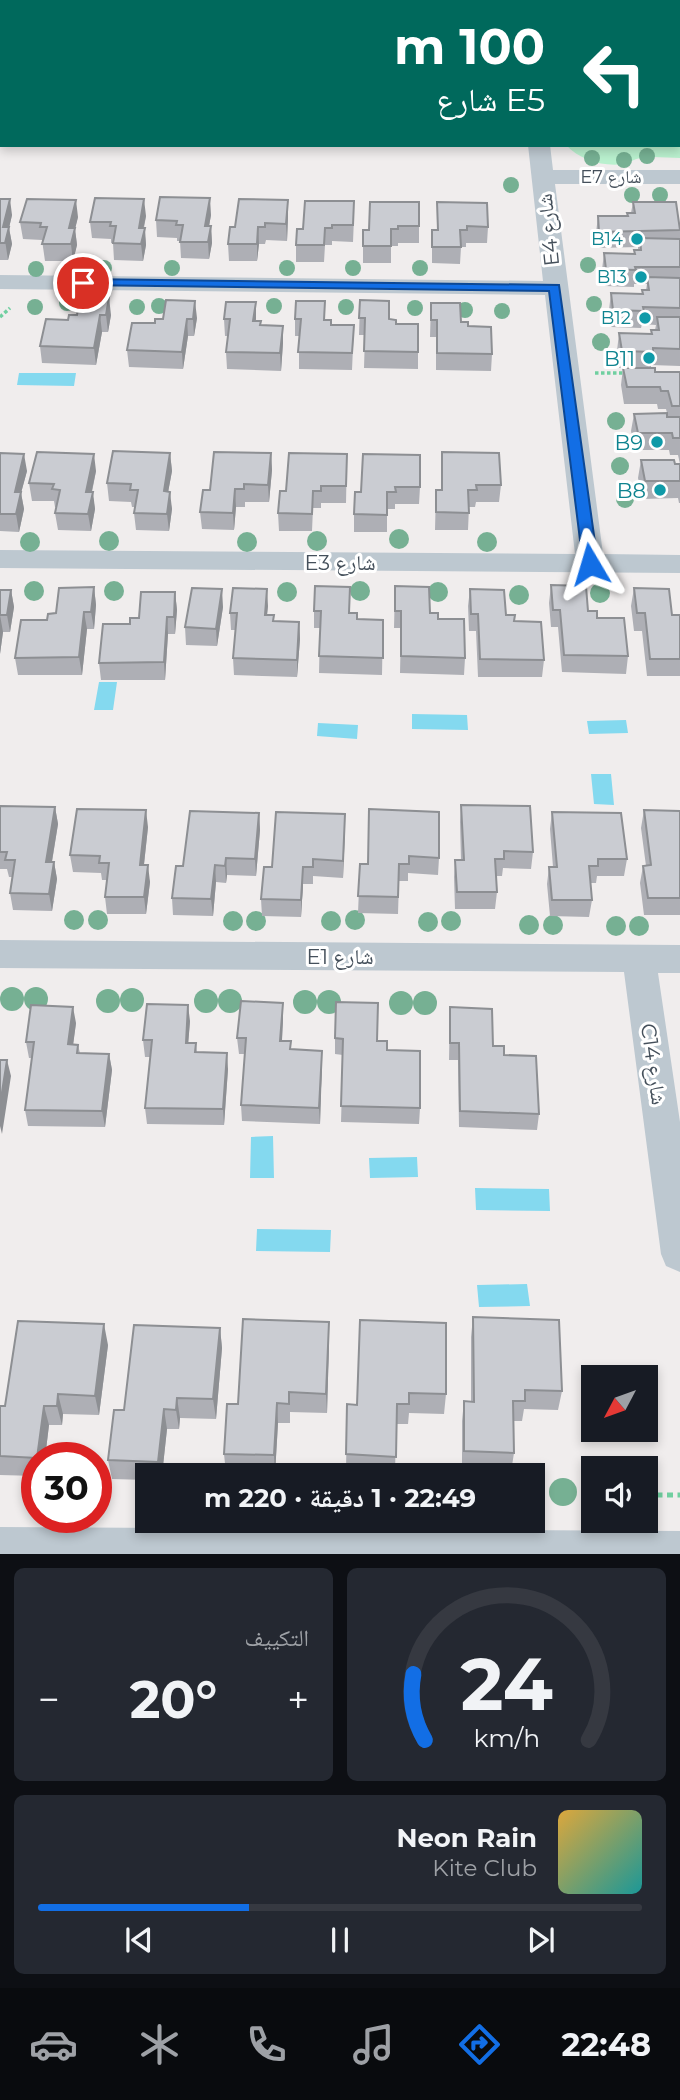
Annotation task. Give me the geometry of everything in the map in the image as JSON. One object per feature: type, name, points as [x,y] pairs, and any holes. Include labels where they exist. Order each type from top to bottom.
[{"type":"street","name":"E4 شارع","points":[[539,147],[590,564]]},
{"type":"street","name":"E7 شارع","points":[[542,177],[680,177]]},
{"type":"street","points":[[0,282],[555,288]]},
{"type":"street","name":"E3 شارع","points":[[0,559],[680,564]]},
{"type":"street","name":"E1 شارع","points":[[0,954],[680,959]]},
{"type":"street","name":"C14 شارع","points":[[639,958],[680,1254]]},
{"type":"street","points":[[0,1548],[680,1552]]},
{"type":"path","points":[[0,317],[10,307]]},
{"type":"path","points":[[566,373],[629,373]]},
{"type":"path","points":[[658,1495],[680,1495]]},
{"type":"green space","points":[[568,147],[680,147],[680,158],[645,157],[624,164],[608,164],[592,161]]},
{"type":"water","points":[[19,373],[76,373],[74,386],[17,385]]},
{"type":"water","points":[[99,682],[117,682],[113,710],[94,710]]},
{"type":"water","points":[[412,714],[467,715],[468,730],[412,729]]},
{"type":"water","points":[[626,720],[628,733],[589,734],[587,721]]},
{"type":"water","points":[[318,723],[358,725],[357,739],[317,736]]},
{"type":"water","points":[[591,774],[611,774],[614,805],[594,804]]},
{"type":"water","points":[[273,1136],[274,1178],[250,1178],[251,1137]]},
{"type":"water","points":[[417,1157],[418,1177],[370,1178],[369,1158]]},
{"type":"water","points":[[475,1188],[549,1189],[550,1211],[476,1210]]},
{"type":"water","points":[[257,1229],[331,1230],[330,1252],[256,1251]]},
{"type":"water","points":[[527,1284],[530,1306],[479,1307],[477,1285]]},
{"type":"building","points":[[160,197],[210,198],[205,226],[211,226],[208,242],[180,242],[183,225],[176,225],[177,221],[156,220]]},
{"type":"building","points":[[95,198],[144,199],[139,228],[145,228],[141,244],[113,243],[116,226],[110,226],[111,222],[90,222]]},
{"type":"building","points":[[0,199],[10,199],[3,227],[9,227],[5,243],[0,243]]},
{"type":"building","points":[[27,199],[76,200],[69,228],[75,228],[71,244],[42,244],[47,227],[40,227],[41,223],[20,222]]},
{"type":"building","points":[[239,199],[288,200],[286,224],[265,223],[265,227],[258,227],[257,244],[228,244],[230,227],[235,227]]},
{"type":"building","points":[[305,201],[354,201],[353,225],[332,225],[332,228],[325,228],[324,245],[296,245],[297,229],[303,229]]},
{"type":"building","points":[[370,202],[419,202],[419,226],[398,226],[398,229],[391,229],[391,246],[363,246],[363,230],[369,230]]},
{"type":"building","points":[[437,202],[487,203],[488,227],[467,226],[467,230],[460,230],[461,247],[432,247],[432,230],[438,230]]},
{"type":"building","points":[[633,202],[676,202],[680,230],[599,232],[598,216],[628,216],[627,213],[635,213]]},
{"type":"building","points":[[640,238],[680,239],[680,267],[606,269],[604,253],[635,254],[634,250],[641,250]]},
{"type":"building","points":[[647,277],[680,278],[680,308],[643,307],[644,311],[613,310],[611,293],[643,294],[642,290],[649,290]]},
{"type":"building","points":[[80,297],[109,297],[106,315],[100,315],[94,348],[40,346],[46,319],[68,320],[69,315],[77,315]]},
{"type":"building","points":[[166,300],[195,301],[193,319],[187,319],[182,352],[127,350],[132,323],[155,323],[155,319],[163,319]]},
{"type":"building","points":[[360,300],[389,301],[389,319],[396,320],[396,324],[418,324],[418,352],[364,351],[365,318],[359,318]]},
{"type":"building","points":[[296,301],[325,301],[324,320],[331,320],[331,325],[354,325],[352,353],[298,352],[301,319],[295,319]]},
{"type":"building","points":[[226,302],[256,302],[253,321],[261,321],[260,325],[283,326],[280,353],[226,352],[230,319],[224,319]]},
{"type":"building","points":[[431,303],[460,303],[461,322],[468,322],[468,326],[491,327],[492,354],[437,353],[437,320],[431,320]]},
{"type":"building","points":[[657,317],[680,317],[680,349],[622,351],[619,333],[652,334],[651,330],[659,330]]},
{"type":"building","points":[[623,368],[655,368],[655,372],[680,372],[680,406],[672,406],[668,391],[661,391],[660,387],[627,387]]},
{"type":"building","points":[[667,413],[667,417],[680,417],[680,438],[673,438],[672,433],[638,433],[634,414]]},
{"type":"building","points":[[113,451],[170,453],[164,491],[170,492],[167,514],[134,513],[138,490],[130,490],[131,484],[107,483]]},
{"type":"building","points":[[37,452],[94,454],[86,492],[93,492],[88,514],[55,513],[60,490],[52,489],[54,484],[29,483]]},
{"type":"building","points":[[214,452],[271,453],[268,485],[244,484],[244,489],[235,489],[233,513],[200,512],[203,490],[210,490]]},
{"type":"building","points":[[442,452],[499,453],[501,485],[476,485],[477,490],[468,490],[469,513],[436,512],[436,490],[442,490]]},
{"type":"building","points":[[0,453],[24,454],[15,492],[21,492],[16,514],[0,514]]},
{"type":"building","points":[[289,453],[347,454],[346,486],[321,486],[321,491],[313,491],[312,514],[278,513],[280,491],[286,491]]},
{"type":"building","points":[[363,454],[420,455],[420,487],[395,487],[396,492],[387,492],[387,515],[354,514],[355,492],[361,492]]},
{"type":"building","points":[[641,460],[674,460],[675,464],[680,464],[680,481],[645,481]]},
{"type":"building","points":[[551,585],[586,586],[588,611],[597,611],[597,618],[624,618],[628,656],[564,655],[560,610],[553,610]]},
{"type":"building","points":[[315,586],[350,587],[349,613],[357,613],[357,619],[383,620],[383,658],[319,656],[321,611],[314,611]]},
{"type":"building","points":[[395,586],[429,587],[430,613],[438,613],[438,619],[464,619],[465,658],[401,656],[401,611],[395,611]]},
{"type":"building","points":[[94,587],[91,612],[84,612],[79,657],[15,658],[21,620],[47,620],[48,614],[56,613],[59,588]]},
{"type":"building","points":[[192,588],[222,589],[216,629],[185,627]]},
{"type":"building","points":[[233,588],[267,589],[265,615],[274,615],[273,621],[299,622],[297,660],[233,658],[237,613],[230,613]]},
{"type":"building","points":[[634,588],[669,589],[672,615],[680,615],[680,659],[650,659],[645,613],[637,613]]},
{"type":"building","points":[[470,589],[504,590],[506,615],[515,615],[514,621],[541,622],[544,660],[480,659],[478,614],[471,614]]},
{"type":"building","points":[[0,590],[11,590],[7,615],[0,615]]},
{"type":"building","points":[[141,592],[175,592],[174,617],[167,617],[164,662],[99,663],[103,624],[130,624],[130,618],[139,618]]},
{"type":"building","points":[[461,805],[530,806],[533,852],[504,851],[504,859],[495,859],[497,892],[457,892],[455,860],[464,860]]},
{"type":"building","points":[[0,806],[55,807],[46,862],[54,862],[49,894],[10,893],[15,860],[5,860],[7,852],[0,852]]},
{"type":"building","points":[[77,809],[146,810],[140,865],[148,865],[144,897],[105,897],[109,863],[99,863],[100,856],[70,855]]},
{"type":"building","points":[[369,809],[439,812],[439,858],[409,856],[409,864],[399,864],[398,897],[358,896],[360,864],[368,864]]},
{"type":"building","points":[[644,810],[680,811],[680,898],[648,898],[643,866],[651,865]]},
{"type":"building","points":[[190,811],[259,813],[255,859],[226,858],[225,866],[215,865],[211,899],[172,898],[176,866],[183,866]]},
{"type":"building","points":[[276,812],[345,814],[343,861],[313,859],[313,867],[303,867],[301,900],[261,899],[264,867],[272,867]]},
{"type":"building","points":[[552,812],[621,813],[627,859],[598,859],[598,866],[589,866],[592,900],[552,900],[549,867],[557,867]]},
{"type":"building","points":[[241,1001],[283,1003],[280,1041],[291,1041],[290,1049],[322,1051],[319,1108],[241,1105],[246,1038],[237,1038]]},
{"type":"building","points":[[336,1002],[378,1003],[377,1041],[387,1041],[387,1050],[420,1051],[420,1108],[341,1106],[343,1039],[335,1038]]},
{"type":"building","points":[[147,1004],[188,1005],[186,1043],[196,1043],[195,1052],[227,1053],[223,1109],[145,1108],[152,1040],[143,1040]]},
{"type":"building","points":[[31,1005],[73,1007],[68,1044],[78,1045],[77,1053],[109,1054],[102,1111],[25,1110],[34,1042],[26,1042]]},
{"type":"building","points":[[450,1007],[492,1009],[493,1046],[504,1046],[504,1055],[536,1056],[539,1114],[460,1111],[459,1043],[450,1043]]},
{"type":"building","points":[[0,1060],[7,1060],[0,1105]]},
{"type":"building","points":[[473,1317],[559,1320],[562,1391],[525,1390],[525,1401],[513,1401],[514,1453],[464,1451],[464,1401],[474,1402]]},
{"type":"building","points":[[243,1319],[329,1322],[326,1394],[289,1392],[289,1404],[277,1403],[274,1455],[224,1454],[227,1404],[238,1404]]},
{"type":"building","points":[[360,1320],[446,1323],[446,1394],[409,1393],[409,1404],[397,1404],[396,1457],[346,1454],[347,1404],[357,1405]]},
{"type":"building","points":[[18,1321],[104,1324],[95,1396],[58,1394],[57,1406],[44,1406],[39,1442],[21,1442],[21,1457],[0,1456],[0,1406],[5,1406]]},
{"type":"building","points":[[134,1325],[220,1328],[213,1399],[177,1398],[176,1410],[164,1409],[158,1462],[112,1460],[110,1442],[114,1410],[124,1410]]},
{"type":"place","name":"B14","points":[[637,239]]},
{"type":"place","name":"B13","points":[[641,277]]},
{"type":"place","name":"B12","points":[[645,318]]},
{"type":"place","name":"B11","points":[[649,358]]},
{"type":"place","name":"B9","points":[[657,442]]},
{"type":"place","name":"B8","points":[[660,490]]},
{"type":"route","points":[[83,283],[555,288],[590,564]]}]
